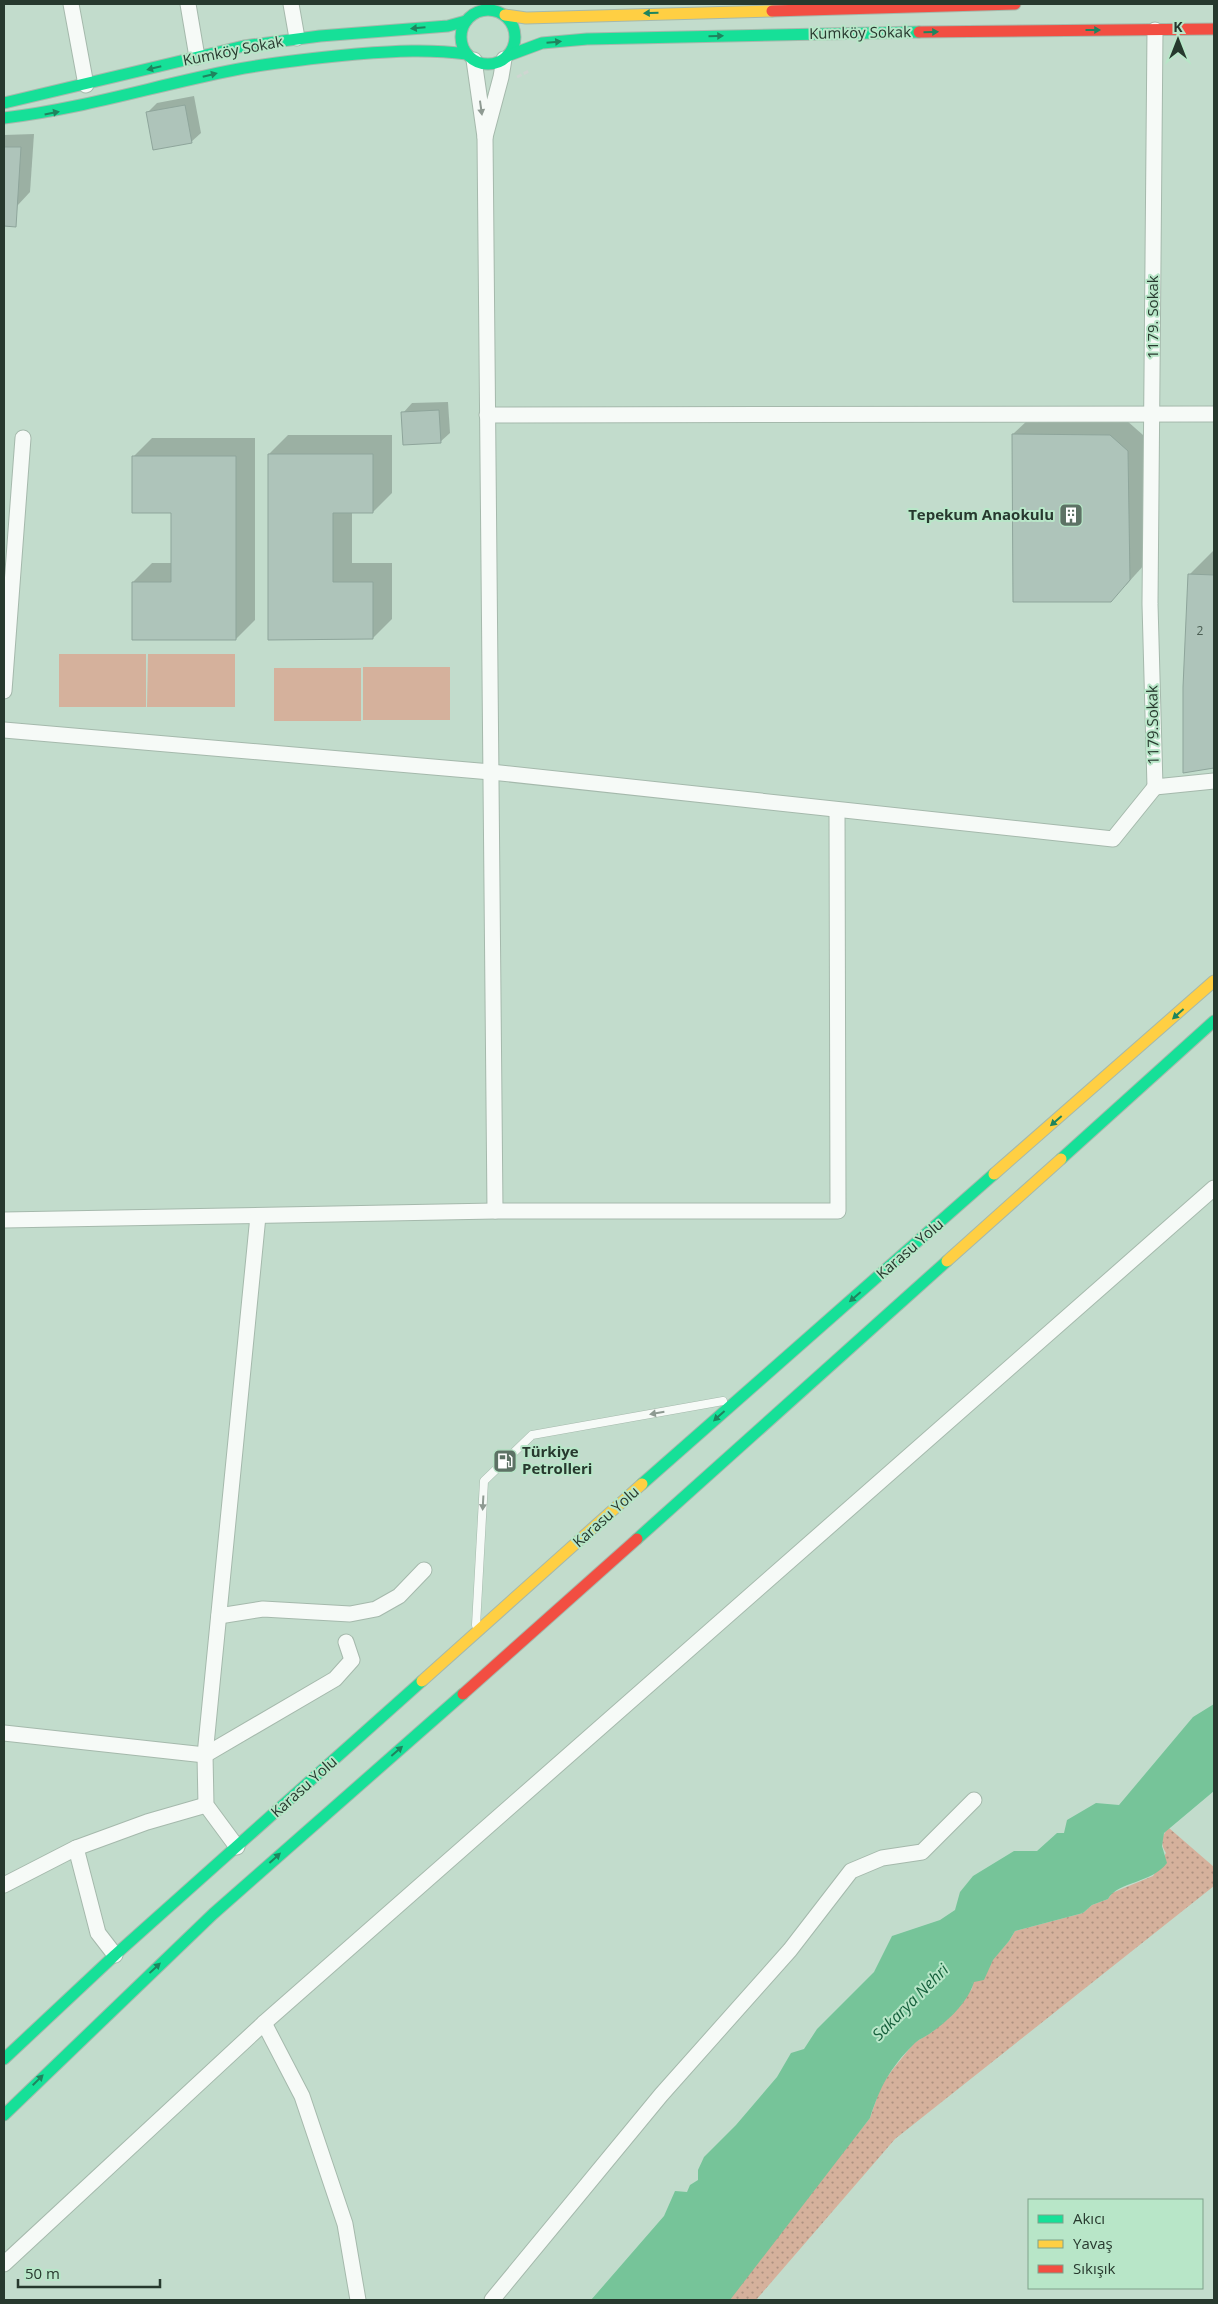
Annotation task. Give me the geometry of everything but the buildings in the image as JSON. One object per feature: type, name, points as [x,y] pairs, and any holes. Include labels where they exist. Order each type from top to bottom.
[{"type":"main road","name":"Kumköy Sokak","points":[[501,10],[526,18],[1015,4]]},
{"type":"main road","points":[[488,9],[501,10],[512,22],[516,40],[506,57],[490,64],[470,57],[461,38],[470,13],[488,9]]},
{"type":"main road","name":"Kumköy Sokak","points":[[4,103],[244,46],[297,38],[448,26],[470,13]]},
{"type":"main road","name":"Kumköy Sokak","points":[[506,57],[542,43],[587,39],[1048,29],[1214,29]]},
{"type":"main road","name":"Kumköy Sokak","points":[[4,118],[41,115],[107,102],[214,74],[281,62],[424,49],[470,57]]},
{"type":"main road","name":"Karasu Yolu","points":[[4,2059],[115,1955],[739,1398],[1214,981]]},
{"type":"main road","points":[[4,2115],[213,1914],[530,1634],[1214,1021]]},
{"type":"street","points":[[71,4],[86,85]]},
{"type":"street","points":[[188,4],[197,57]]},
{"type":"street","points":[[291,4],[297,38]]},
{"type":"street","name":"1179. Sokak","points":[[1150,604],[1155,30]]},
{"type":"street","points":[[470,57],[485,137],[495,1211]]},
{"type":"street","points":[[485,137],[506,57]]},
{"type":"street","points":[[487,416],[1214,414]]},
{"type":"street","points":[[4,690],[23,438]]},
{"type":"street","name":"1179.Sokak","points":[[1150,604],[1155,787],[1214,781]]},
{"type":"street","points":[[4,730],[491,772],[1113,839],[1155,787]]},
{"type":"street","points":[[4,1220],[495,1211],[838,1211],[837,810]]},
{"type":"street","points":[[4,2264],[264,2023],[1214,1188]]},
{"type":"street","points":[[237,1847],[206,1805],[205,1755],[258,1216]]},
{"type":"street","points":[[219,1616],[263,1609],[350,1614],[376,1609],[400,1596],[424,1570]]},
{"type":"street","points":[[4,1733],[205,1755],[336,1679],[352,1660],[346,1642]]},
{"type":"street","points":[[492,2300],[661,2095],[790,1950],[851,1871],[882,1858],[922,1852],[974,1800]]},
{"type":"street","points":[[4,1885],[76,1848],[147,1822],[206,1805]]},
{"type":"street","points":[[76,1848],[98,1933],[115,1955]]},
{"type":"street","points":[[264,2023],[302,2096],[345,2224],[358,2300]]},
{"type":"lane","points":[[475,1634],[484,1481],[532,1435],[739,1398]]},
{"type":"shaded area","points":[[59,654],[146,654],[146,707],[59,707]]},
{"type":"shaded area","points":[[148,654],[235,654],[235,707],[147,707]]},
{"type":"shaded area","points":[[363,667],[450,667],[450,720],[363,720]]},
{"type":"shaded area","points":[[274,668],[361,668],[361,721],[274,721]]},
{"type":"shaded area","points":[[1169,1828],[1214,1867],[1214,1886],[895,2139],[756,2300],[726,2300],[870,2118],[881,2086],[893,2069],[914,2043],[932,2032],[972,1989],[973,1982],[1009,1941],[1015,1931],[1083,1913],[1092,1905],[1108,1899],[1112,1893],[1153,1876],[1166,1853],[1162,1840]]},
{"type":"water","name":"Sakarya Nehri","points":[[1214,1704],[1214,1791],[1164,1833],[1162,1846],[1167,1863],[1152,1875],[1119,1889],[1108,1899],[1092,1905],[1083,1913],[1015,1931],[993,1960],[984,1980],[974,1982],[967,1997],[957,2010],[930,2034],[915,2043],[898,2062],[882,2087],[870,2118],[730,2300],[591,2300],[664,2216],[675,2191],[687,2192],[690,2185],[698,2180],[698,2170],[704,2157],[736,2125],[777,2077],[791,2053],[804,2049],[817,2029],[874,1972],[892,1936],[940,1920],[955,1910],[960,1892],[973,1876],[1014,1851],[1037,1851],[1057,1833],[1064,1833],[1067,1820],[1096,1803],[1119,1805],[1193,1717]]},
{"type":"traffic: fast","points":[[488,10],[498,12],[507,18],[513,27],[515,37],[513,47],[507,56],[498,62],[488,64],[478,62],[469,56],[463,47],[461,37],[463,27],[469,18],[478,12],[488,10]]},
{"type":"traffic: fast","points":[[4,103],[244,46],[320,36],[448,26],[466,21]]},
{"type":"traffic: fast","points":[[507,56],[542,43],[587,39],[919,32]]},
{"type":"traffic: fast","points":[[4,118],[62,109],[205,76],[280,62],[398,51],[439,51],[467,54]]},
{"type":"traffic: fast","points":[[1061,1159],[1214,1021]]},
{"type":"traffic: fast","points":[[642,1484],[994,1174]]},
{"type":"traffic: fast","points":[[637,1539],[947,1261]]},
{"type":"traffic: fast","points":[[4,2059],[115,1955],[422,1681]]},
{"type":"traffic: fast","points":[[4,2115],[213,1914],[463,1694]]},
{"type":"traffic: slow","points":[[505,15],[526,18],[772,11]]},
{"type":"traffic: slow","points":[[994,1174],[1214,981]]},
{"type":"traffic: slow","points":[[947,1261],[1061,1159]]},
{"type":"traffic: slow","points":[[422,1681],[642,1484]]},
{"type":"traffic: jam","points":[[772,11],[1015,4]]},
{"type":"traffic: jam","points":[[919,32],[1214,29]]},
{"type":"traffic: jam","points":[[463,1694],[637,1539]]},
{"type":"place","name":"Tepekum Anaokulu","points":[[1071,515]]},
{"type":"place","name":"Türkiye Petrolleri","points":[[505,1461]]}]
